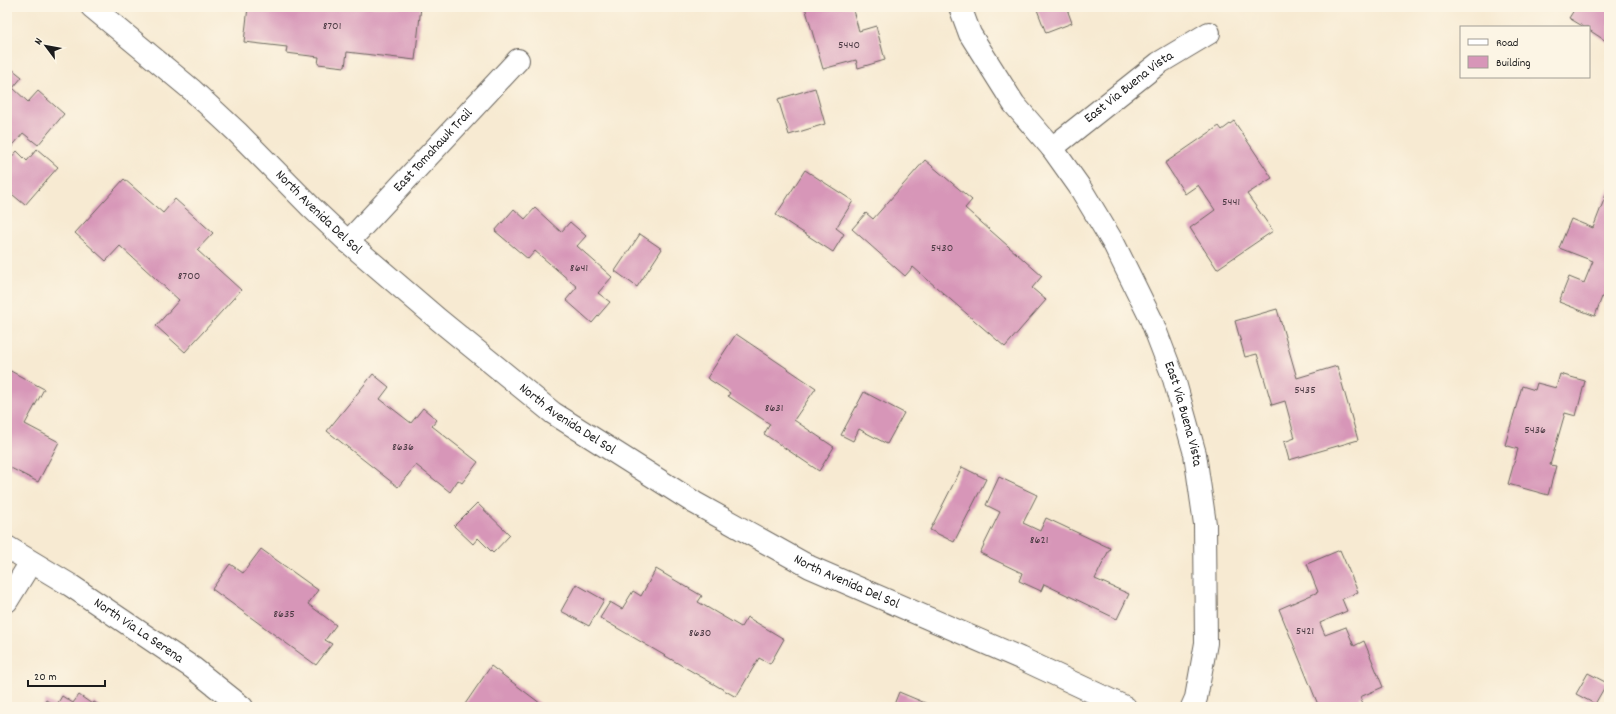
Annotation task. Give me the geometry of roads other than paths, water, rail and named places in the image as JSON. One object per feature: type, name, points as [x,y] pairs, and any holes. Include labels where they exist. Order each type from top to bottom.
[{"type":"street","name":"North Avenida Del Sol","points":[[92,7],[198,95],[348,242],[439,320],[553,413],[695,503],[810,567],[1020,658],[1125,707]]},
{"type":"street","name":"East Via Buena Vista","points":[[960,7],[970,34],[1014,104],[1052,148],[1079,186],[1114,244],[1151,319],[1174,379],[1195,454],[1205,524],[1206,643],[1196,698],[1192,707]]},
{"type":"street","name":"East Via Buena Vista","points":[[1052,148],[1159,63],[1209,33]]},
{"type":"street","name":"East Tomahawk Trail","points":[[348,242],[518,60]]},
{"type":"street","name":"North Via La Serena","points":[[7,547],[70,585],[193,668],[242,707]]},
{"type":"street","points":[[7,602],[31,562]]}]
